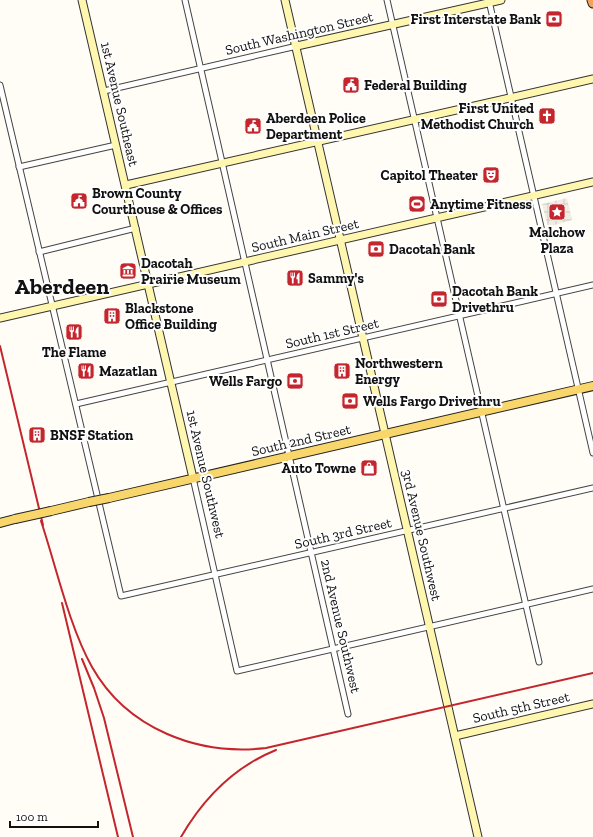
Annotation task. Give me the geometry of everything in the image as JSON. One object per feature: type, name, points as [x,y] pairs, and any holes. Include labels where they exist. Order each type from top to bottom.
[{"type":"main road","name":"South 2nd Street","points":[[0,523],[593,386]]},
{"type":"street","name":"1st Avenue Southeast","points":[[82,0],[149,284]]},
{"type":"street","name":"2nd Avenue Southwest","points":[[185,0],[348,714]]},
{"type":"street","name":"3rd Avenue Southwest","points":[[285,0],[478,837]]},
{"type":"street","points":[[387,0],[539,662]]},
{"type":"street","name":"South Washington Street","points":[[104,91],[393,25],[489,1],[501,0]]},
{"type":"street","points":[[489,1],[555,294],[593,453]]},
{"type":"street","points":[[126,186],[593,79]]},
{"type":"street","points":[[0,85],[76,404]]},
{"type":"street","points":[[19,167],[116,145]]},
{"type":"street","name":"South Main Street","points":[[0,318],[593,182]]},
{"type":"street","points":[[39,252],[136,228]]},
{"type":"street","name":"1st Avenue Southwest","points":[[149,284],[237,671],[333,648]]},
{"type":"street","name":"South 1st Street","points":[[76,404],[593,285]]},
{"type":"street","name":"South 3rd Street","points":[[76,404],[121,596],[593,488]]},
{"type":"street","points":[[333,648],[593,589]]},
{"type":"street","name":"South 5th Street","points":[[455,736],[593,704]]},
{"type":"shaded area","name":"Malchow Plaza","points":[[567,198],[572,220],[548,227],[542,204]]},
{"type":"railway","points":[[0,346],[43,525]]},
{"type":"railway","points":[[41,521],[76,633],[92,667],[107,689],[124,707],[145,722],[167,734],[190,742],[215,747],[240,749],[266,748],[593,673]]},
{"type":"railway","points":[[62,603],[118,837]]},
{"type":"railway","points":[[82,659],[104,718],[133,837]]},
{"type":"railway","points":[[181,837],[199,810],[233,775],[247,765],[276,750]]},
{"type":"place","name":"First Interstate Bank","points":[[554,19]]},
{"type":"place","name":"Federal Building","points":[[351,85]]},
{"type":"place","name":"First United Methodist Church","points":[[547,116]]},
{"type":"place","name":"Aberdeen Police Department","points":[[253,126]]},
{"type":"place","name":"Capitol Theater","points":[[491,175]]},
{"type":"place","name":"Brown County Courthouse & Offices","points":[[79,201]]},
{"type":"place","name":"Anytime Fitness","points":[[417,204]]},
{"type":"place","name":"Malchow Plaza","points":[[557,212]]},
{"type":"place","name":"Dacotah Bank","points":[[376,249]]},
{"type":"place","name":"Dacotah Prairie Museum","points":[[128,271]]},
{"type":"place","name":"Sammy's","points":[[295,278]]},
{"type":"place","name":"Dacotah Bank Drivethru","points":[[439,299]]},
{"type":"place","name":"Blackstone Office Building","points":[[112,316]]},
{"type":"place","name":"The Flame","points":[[74,332]]},
{"type":"place","name":"Mazatlan","points":[[86,371]]},
{"type":"place","name":"Northwestern Energy","points":[[342,371]]},
{"type":"place","name":"Wells Fargo","points":[[295,381]]},
{"type":"place","name":"Wells Fargo Drivethru","points":[[350,401]]},
{"type":"place","name":"BNSF Station","points":[[37,435]]},
{"type":"place","name":"Auto Towne","points":[[369,468]]},
{"type":"district","name":"Aberdeen","points":[[62,286]]}]
